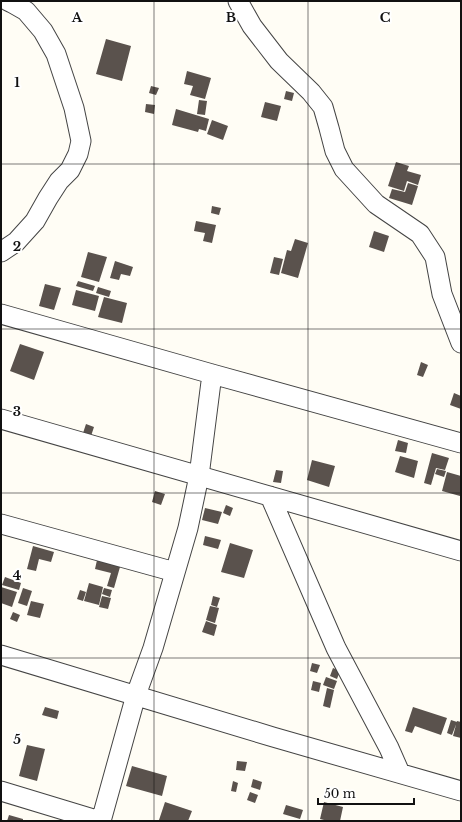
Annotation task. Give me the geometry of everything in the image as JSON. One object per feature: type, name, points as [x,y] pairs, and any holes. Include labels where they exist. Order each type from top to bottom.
[{"type":"street","points":[[1,252],[16,242],[35,221],[59,181],[70,170],[78,154],[81,140],[74,108],[56,54],[43,31],[26,11],[8,1]]},
{"type":"street","points":[[238,1],[252,26],[279,61],[311,92],[323,107],[335,151],[344,169],[376,204],[420,234],[435,257],[442,294],[461,342]]},
{"type":"street","points":[[1,314],[461,443]]},
{"type":"street","points":[[1,792],[101,821],[136,695],[153,648],[188,528],[199,476],[212,374]]},
{"type":"street","points":[[1,419],[461,551]]},
{"type":"street","points":[[270,496],[336,648],[389,748],[400,773]]},
{"type":"street","points":[[1,524],[175,572]]},
{"type":"street","points":[[1,655],[273,737],[461,791]]},
{"type":"building","points":[[106,39],[131,46],[122,81],[96,74]]},
{"type":"building","points":[[187,71],[211,78],[205,99],[190,95],[193,86],[184,84]]},
{"type":"building","points":[[151,86],[159,88],[156,95],[149,93]]},
{"type":"building","points":[[286,91],[294,93],[292,101],[284,99]]},
{"type":"building","points":[[199,100],[207,101],[205,115],[197,114]]},
{"type":"building","points":[[265,102],[281,106],[277,121],[261,117]]},
{"type":"building","points":[[146,104],[155,105],[154,114],[145,112]]},
{"type":"building","points":[[176,109],[209,119],[206,131],[199,129],[198,132],[172,125]]},
{"type":"building","points":[[212,120],[228,126],[223,140],[207,134]]},
{"type":"building","points":[[396,162],[409,166],[407,171],[421,175],[418,185],[407,181],[404,191],[388,186]]},
{"type":"building","points":[[408,183],[418,186],[412,205],[389,198],[392,189],[405,192]]},
{"type":"building","points":[[212,206],[221,208],[219,215],[211,213]]},
{"type":"building","points":[[196,221],[216,225],[212,243],[203,241],[205,233],[194,231]]},
{"type":"building","points":[[374,231],[389,236],[384,252],[369,247]]},
{"type":"building","points":[[295,239],[308,243],[298,278],[281,273],[287,250],[291,251]]},
{"type":"building","points":[[88,252],[107,257],[99,282],[81,277]]},
{"type":"building","points":[[274,257],[283,259],[279,275],[270,273]]},
{"type":"building","points":[[115,261],[133,267],[130,276],[121,274],[119,280],[110,278]]},
{"type":"building","points":[[78,281],[95,286],[93,291],[76,286]]},
{"type":"building","points":[[45,284],[61,288],[54,310],[39,306]]},
{"type":"building","points":[[98,287],[111,291],[109,297],[96,293]]},
{"type":"building","points":[[76,290],[99,296],[95,311],[72,305]]},
{"type":"building","points":[[104,297],[127,303],[122,323],[98,317]]},
{"type":"building","points":[[20,344],[44,352],[34,380],[10,371]]},
{"type":"building","points":[[421,362],[428,365],[423,377],[417,375]]},
{"type":"building","points":[[454,393],[461,396],[461,409],[450,405]]},
{"type":"building","points":[[86,424],[94,427],[91,436],[83,433]]},
{"type":"building","points":[[398,440],[408,443],[406,453],[395,451]]},
{"type":"building","points":[[432,453],[449,458],[445,470],[436,468],[431,485],[424,483]]},
{"type":"building","points":[[400,456],[418,461],[414,478],[395,472]]},
{"type":"building","points":[[312,460],[335,466],[329,487],[307,480]]},
{"type":"building","points":[[437,469],[446,471],[444,477],[435,474]]},
{"type":"building","points":[[276,470],[283,471],[281,483],[273,482]]},
{"type":"building","points":[[447,472],[461,476],[460,496],[442,491]]},
{"type":"building","points":[[155,491],[165,494],[161,505],[152,502]]},
{"type":"building","points":[[226,505],[233,508],[230,516],[223,513]]},
{"type":"building","points":[[205,508],[222,512],[218,524],[202,520]]},
{"type":"building","points":[[205,536],[221,540],[218,549],[203,545]]},
{"type":"building","points":[[230,543],[253,550],[244,578],[221,572]]},
{"type":"building","points":[[33,546],[54,552],[51,562],[39,559],[36,571],[27,569]]},
{"type":"building","points":[[97,560],[120,567],[114,588],[107,586],[111,573],[95,569]]},
{"type":"building","points":[[5,577],[21,583],[19,590],[2,585]]},
{"type":"building","points":[[89,583],[103,587],[99,605],[84,601]]},
{"type":"building","points":[[1,587],[17,592],[12,607],[1,603]]},
{"type":"building","points":[[23,588],[32,591],[27,606],[18,603]]},
{"type":"building","points":[[104,588],[112,590],[110,597],[102,594]]},
{"type":"building","points":[[80,590],[86,592],[83,601],[77,599]]},
{"type":"building","points":[[102,596],[111,598],[108,609],[99,607]]},
{"type":"building","points":[[213,596],[220,598],[217,607],[211,605]]},
{"type":"building","points":[[31,601],[44,604],[40,618],[27,615]]},
{"type":"building","points":[[210,606],[219,608],[215,623],[206,620]]},
{"type":"building","points":[[13,612],[20,615],[17,622],[10,619]]},
{"type":"building","points":[[206,621],[217,625],[214,636],[202,632]]},
{"type":"building","points":[[312,663],[320,665],[317,673],[310,671]]},
{"type":"building","points":[[333,668],[340,671],[337,679],[330,676]]},
{"type":"building","points":[[326,677],[337,681],[334,689],[323,685]]},
{"type":"building","points":[[313,681],[321,683],[319,692],[311,690]]},
{"type":"building","points":[[327,688],[334,690],[330,708],[323,706]]},
{"type":"building","points":[[45,707],[59,711],[57,719],[42,715]]},
{"type":"building","points":[[413,707],[447,718],[441,735],[415,726],[412,733],[405,731]]},
{"type":"building","points":[[451,720],[457,722],[452,735],[447,733]]},
{"type":"building","points":[[457,721],[461,722],[461,738],[453,736]]},
{"type":"building","points":[[27,745],[45,749],[37,781],[19,776]]},
{"type":"building","points":[[237,761],[247,762],[245,771],[236,770]]},
{"type":"building","points":[[132,766],[167,776],[162,796],[126,786]]},
{"type":"building","points":[[253,779],[262,782],[260,790],[251,787]]},
{"type":"building","points":[[233,781],[238,783],[236,792],[231,791]]},
{"type":"building","points":[[250,792],[258,795],[255,803],[247,800]]},
{"type":"building","points":[[165,802],[192,811],[188,821],[159,820]]},
{"type":"building","points":[[324,802],[343,807],[340,821],[320,819]]},
{"type":"building","points":[[286,805],[303,810],[300,819],[283,814]]},
{"type":"building","points":[[9,815],[23,819],[23,821],[7,821]]}]
